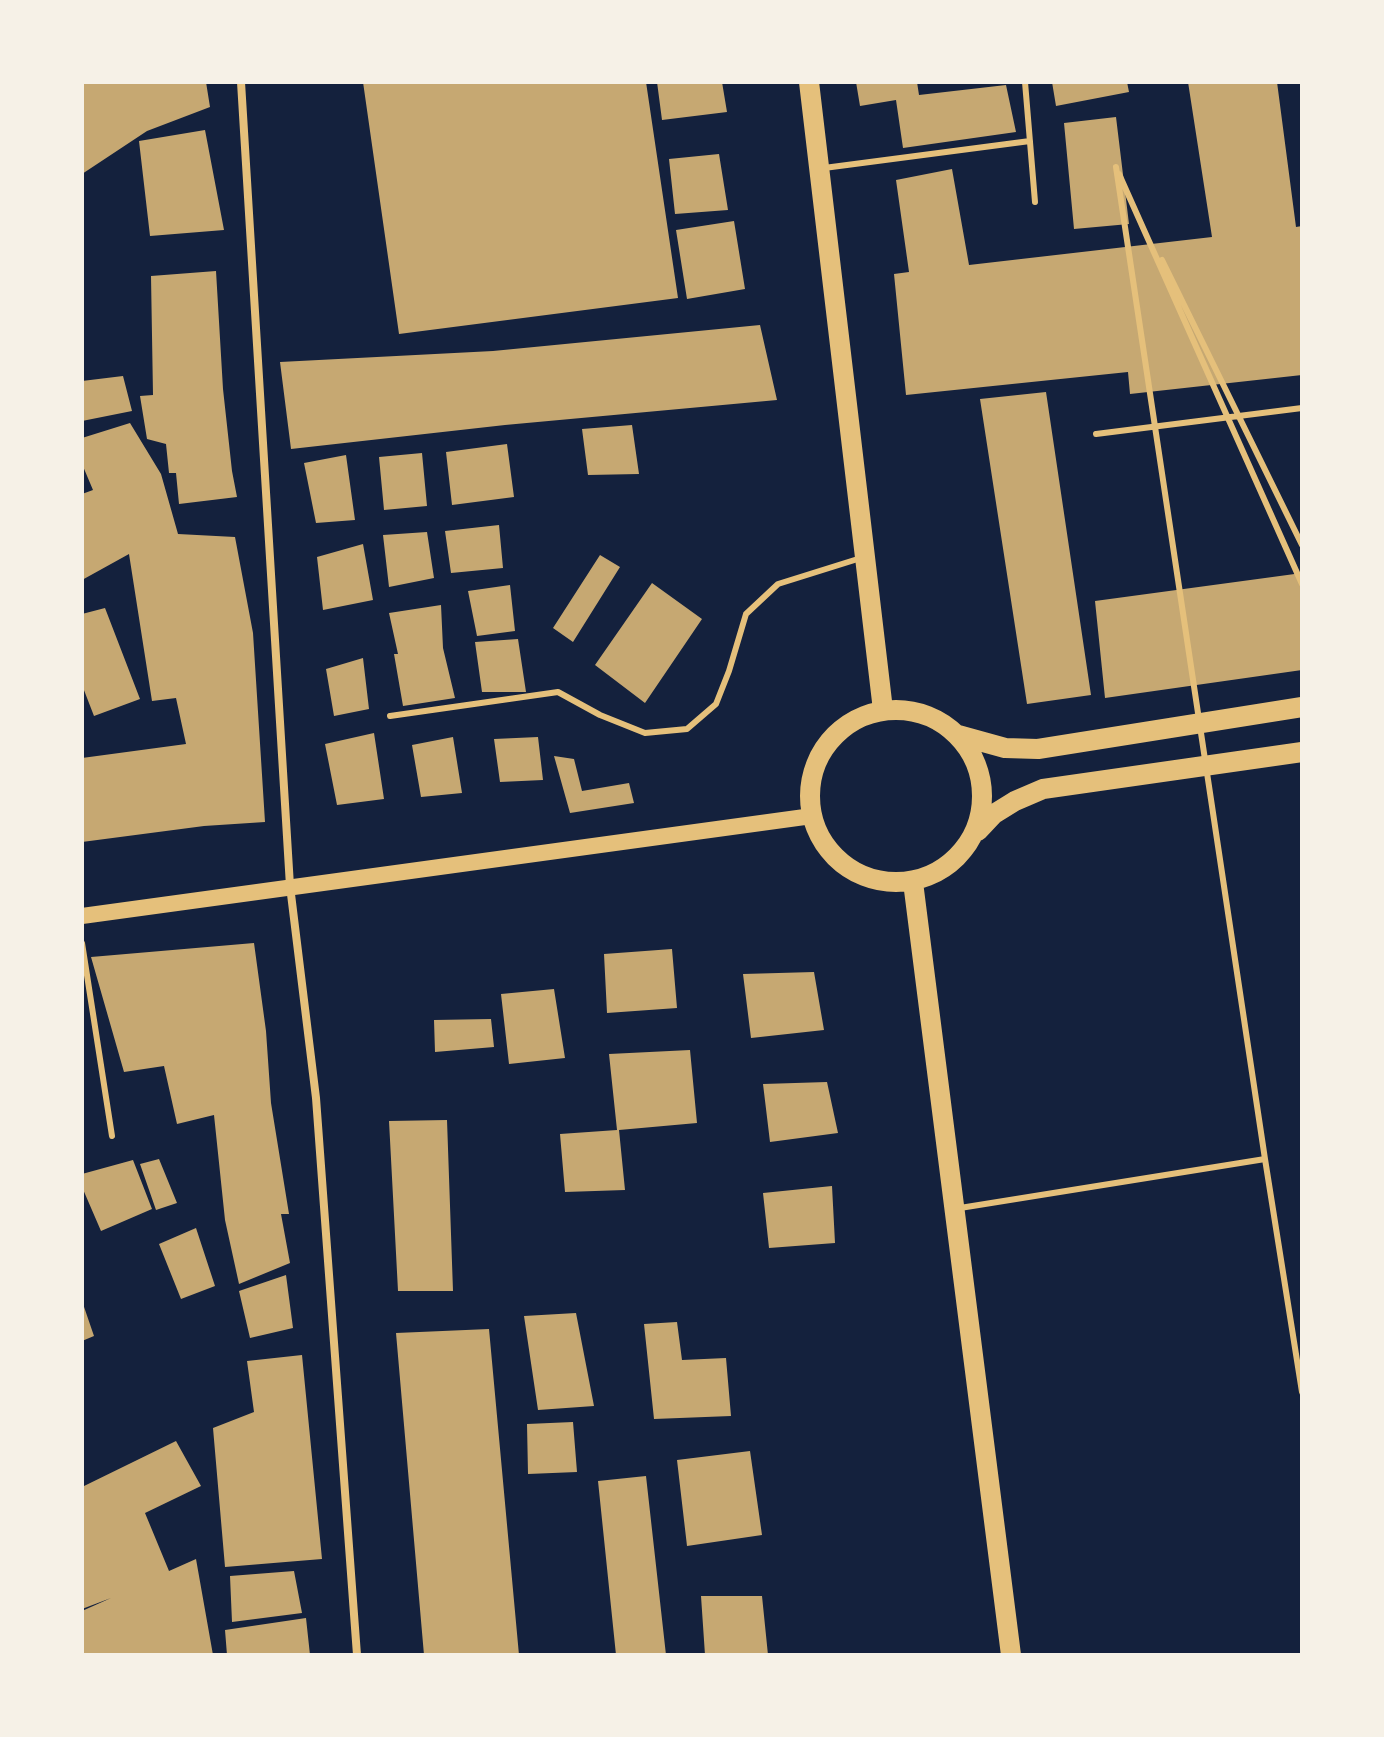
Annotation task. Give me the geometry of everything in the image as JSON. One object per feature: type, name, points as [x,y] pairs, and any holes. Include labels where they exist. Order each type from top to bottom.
[{"type":"main road","points":[[809,82],[883,710]]},
{"type":"main road","points":[[958,735],[1005,748],[1038,749],[1302,707]]},
{"type":"main road","points":[[974,836],[982,810],[982,783],[974,757],[958,735],[935,719],[910,711],[883,710],[856,719],[833,736],[817,760],[810,788],[812,816],[820,837],[833,855],[849,869],[869,879],[891,883],[913,882],[937,873],[959,857],[994,814],[1043,789],[1302,752]]},
{"type":"main road","points":[[82,916],[812,816]]},
{"type":"main road","points":[[913,882],[1011,1655]]},
{"type":"street","points":[[241,82],[290,886],[316,1098],[357,1655]]},
{"type":"lane","points":[[1025,82],[1035,202]]},
{"type":"lane","points":[[820,168],[1030,141]]},
{"type":"lane","points":[[1116,167],[1302,545]]},
{"type":"lane","points":[[1116,167],[1302,584]]},
{"type":"lane","points":[[1116,167],[1302,1392]]},
{"type":"lane","points":[[1096,434],[1302,408]]},
{"type":"lane","points":[[390,716],[558,692],[600,715],[645,733],[687,729],[716,704],[746,614],[778,584],[865,557]]},
{"type":"lane","points":[[82,943],[112,1136]]},
{"type":"lane","points":[[954,1209],[1265,1159]]},
{"type":"building","points":[[82,82],[206,82],[210,107],[147,131],[82,174]]},
{"type":"building","points":[[363,82],[646,82],[678,298],[399,334]]},
{"type":"building","points":[[657,82],[722,82],[727,112],[662,120]]},
{"type":"building","points":[[856,82],[917,82],[919,95],[1006,85],[1016,132],[903,148],[896,100],[860,106]]},
{"type":"building","points":[[1052,82],[1127,82],[1129,92],[1056,106]]},
{"type":"building","points":[[1188,82],[1277,82],[1296,227],[1302,226],[1302,375],[1130,394],[1128,372],[906,395],[894,274],[909,272],[896,180],[952,169],[969,265],[1212,237]]},
{"type":"building","points":[[1116,117],[1129,224],[1074,229],[1064,123]]},
{"type":"building","points":[[205,130],[224,230],[150,236],[139,141]]},
{"type":"building","points":[[719,154],[728,210],[675,214],[669,159]]},
{"type":"building","points":[[734,221],[745,289],[687,299],[676,230]]},
{"type":"building","points":[[216,271],[223,389],[237,497],[179,504],[176,473],[169,473],[166,444],[147,439],[140,396],[153,395],[151,276]]},
{"type":"building","points":[[760,325],[777,400],[505,425],[291,449],[280,362],[493,351]]},
{"type":"building","points":[[123,376],[132,411],[82,421],[82,381]]},
{"type":"building","points":[[1046,392],[1091,695],[1027,704],[980,399]]},
{"type":"building","points":[[130,423],[161,474],[178,534],[235,537],[253,633],[265,822],[204,826],[82,842],[82,758],[186,744],[176,698],[152,701],[129,554],[82,580],[82,494],[93,490],[82,464],[82,438]]},
{"type":"building","points":[[632,425],[639,474],[588,475],[582,429]]},
{"type":"building","points":[[507,444],[514,497],[452,505],[446,452]]},
{"type":"building","points":[[422,453],[427,506],[384,510],[379,457]]},
{"type":"building","points":[[346,455],[355,520],[316,523],[304,463]]},
{"type":"building","points":[[499,525],[503,568],[451,573],[445,531]]},
{"type":"building","points":[[427,532],[434,578],[389,587],[383,535]]},
{"type":"building","points":[[363,544],[373,600],[323,610],[317,557]]},
{"type":"building","points":[[600,555],[620,567],[573,642],[553,628]]},
{"type":"building","points":[[1302,573],[1302,670],[1105,698],[1095,601]]},
{"type":"building","points":[[652,583],[702,619],[645,703],[595,665]]},
{"type":"building","points":[[510,585],[515,631],[477,636],[468,591]]},
{"type":"building","points":[[441,605],[443,648],[455,698],[403,706],[394,654],[398,654],[389,613]]},
{"type":"building","points":[[105,608],[140,699],[94,716],[82,685],[82,614]]},
{"type":"building","points":[[518,639],[526,692],[482,692],[475,642]]},
{"type":"building","points":[[363,658],[369,709],[334,716],[326,669]]},
{"type":"building","points":[[374,733],[384,799],[337,805],[325,744]]},
{"type":"building","points":[[453,737],[462,793],[421,797],[412,745]]},
{"type":"building","points":[[538,737],[543,780],[500,782],[494,739]]},
{"type":"building","points":[[554,756],[574,759],[582,791],[629,783],[634,803],[570,813]]},
{"type":"building","points":[[254,943],[266,1031],[271,1103],[289,1214],[281,1214],[290,1263],[239,1284],[225,1220],[214,1115],[177,1124],[164,1066],[124,1072],[91,957]]},
{"type":"building","points":[[672,949],[677,1008],[607,1013],[604,954]]},
{"type":"building","points":[[814,972],[824,1030],[751,1038],[743,974]]},
{"type":"building","points":[[554,989],[565,1058],[509,1064],[501,994]]},
{"type":"building","points":[[491,1019],[494,1047],[435,1052],[434,1020]]},
{"type":"building","points":[[690,1050],[697,1123],[619,1130],[625,1190],[565,1192],[560,1134],[617,1130],[609,1054]]},
{"type":"building","points":[[827,1082],[838,1133],[770,1142],[763,1084]]},
{"type":"building","points":[[447,1120],[453,1291],[398,1291],[389,1121]]},
{"type":"building","points":[[159,1159],[177,1203],[156,1210],[140,1164]]},
{"type":"building","points":[[133,1160],[152,1209],[101,1231],[82,1187],[82,1174]]},
{"type":"building","points":[[832,1186],[835,1243],[769,1248],[763,1193]]},
{"type":"building","points":[[196,1228],[215,1286],[181,1299],[159,1244]]},
{"type":"building","points":[[286,1275],[293,1328],[250,1338],[239,1291]]},
{"type":"building","points":[[82,1301],[94,1336],[82,1341]]},
{"type":"building","points":[[576,1313],[594,1406],[538,1410],[524,1316]]},
{"type":"building","points":[[677,1322],[682,1360],[726,1358],[731,1416],[654,1419],[644,1324]]},
{"type":"building","points":[[489,1329],[519,1655],[424,1655],[396,1333]]},
{"type":"building","points":[[302,1355],[322,1559],[225,1567],[213,1428],[254,1412],[247,1361]]},
{"type":"building","points":[[573,1422],[577,1472],[528,1474],[527,1424]]},
{"type":"building","points":[[176,1441],[201,1486],[145,1513],[169,1571],[196,1559],[213,1655],[82,1655],[82,1611],[111,1598],[82,1609],[82,1487]]},
{"type":"building","points":[[750,1451],[762,1535],[687,1546],[677,1460]]},
{"type":"building","points":[[646,1476],[666,1655],[616,1655],[598,1481]]},
{"type":"building","points":[[294,1571],[302,1613],[232,1622],[230,1576]]},
{"type":"building","points":[[701,1596],[762,1596],[768,1655],[705,1655]]},
{"type":"building","points":[[306,1618],[310,1655],[227,1655],[225,1630]]}]
